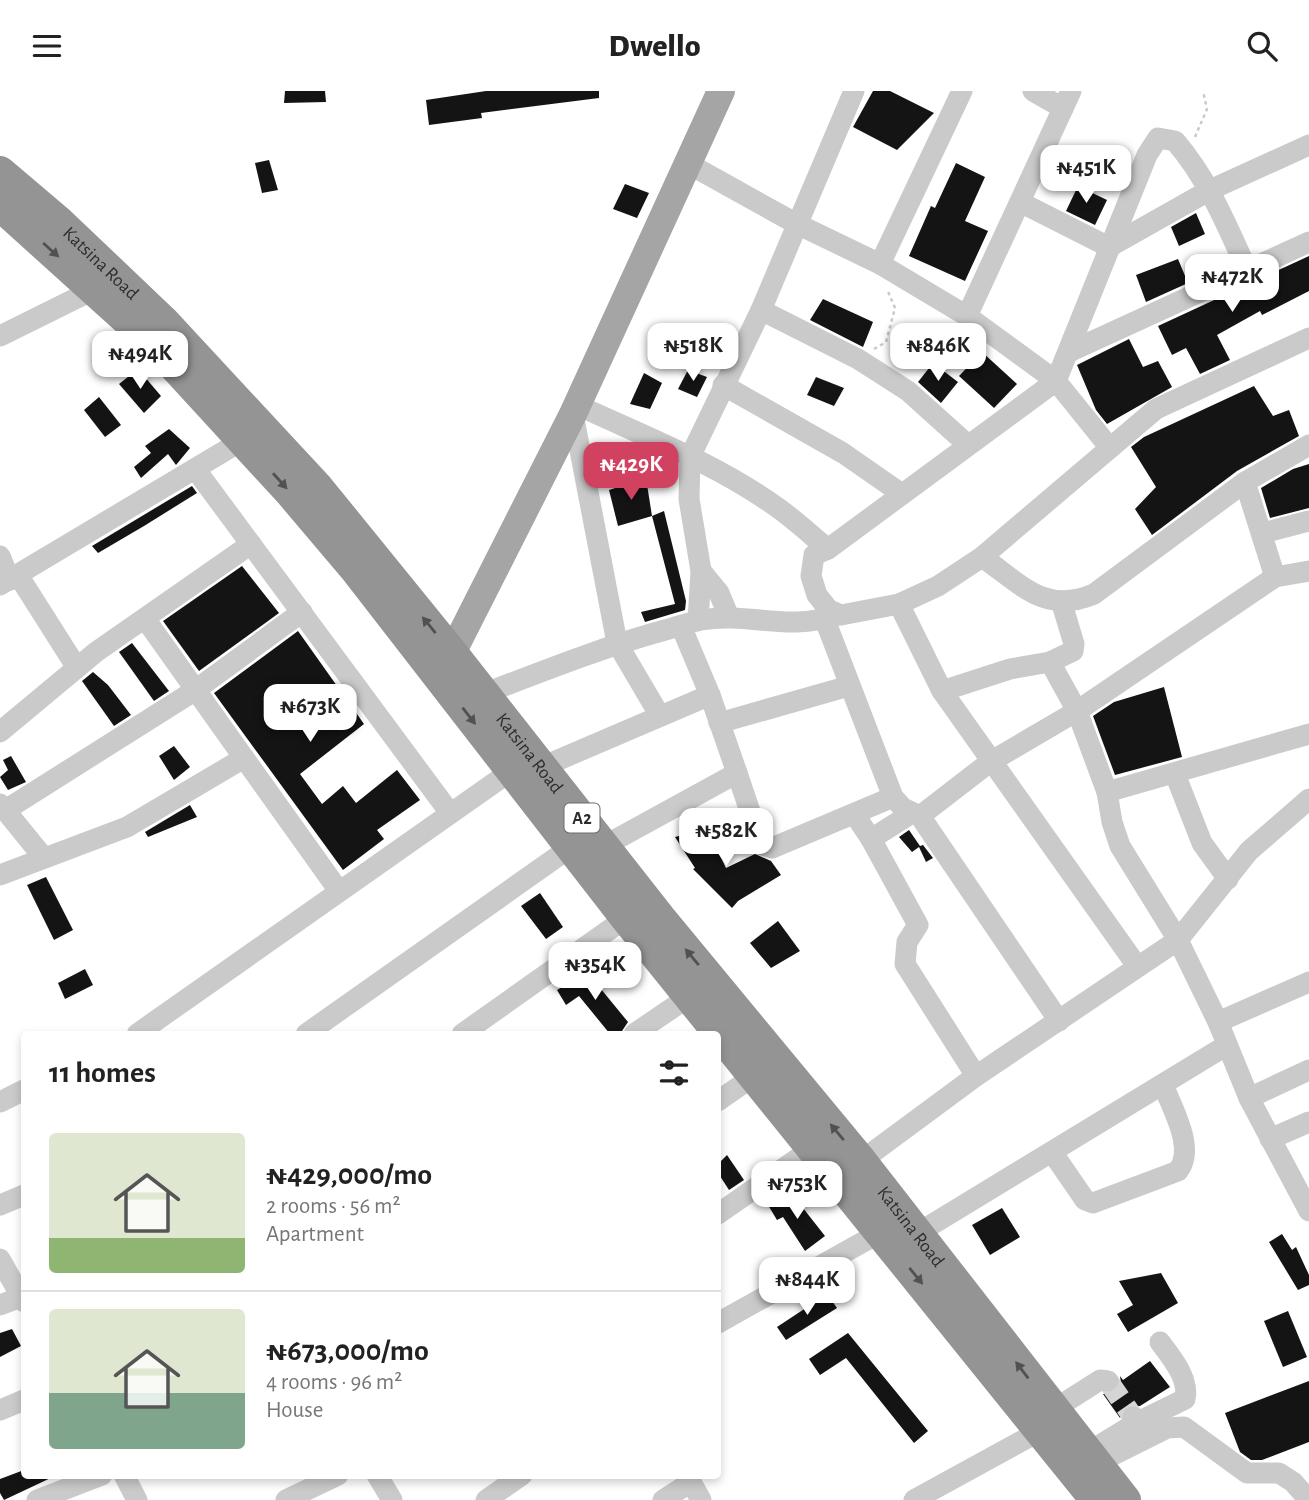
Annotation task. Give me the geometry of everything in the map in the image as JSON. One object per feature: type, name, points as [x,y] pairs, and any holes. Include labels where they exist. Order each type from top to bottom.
[{"type":"highway","name":"Katsina Road","points":[[0,172],[60,223],[163,321],[318,488],[442,662],[483,694],[861,1161],[918,1234],[1046,1420],[1091,1458],[1125,1500]]},
{"type":"highway","name":"A2","points":[[0,205],[155,345],[442,662],[511,771],[718,1031]]},
{"type":"highway","name":"A2","points":[[721,1035],[881,1232],[1046,1420],[1096,1500]]},
{"type":"main road","points":[[442,662],[575,410],[721,91]]},
{"type":"street","points":[[854,91],[795,223],[761,310],[690,457],[689,499],[701,571],[690,623],[719,723],[763,845],[772,848],[893,797]]},
{"type":"street","points":[[882,273],[962,91]]},
{"type":"street","points":[[967,316],[1067,99],[1033,91]]},
{"type":"street","points":[[1059,1021],[916,815],[893,797],[849,686],[833,617],[811,576],[814,555],[828,549],[1056,381],[1109,247],[1153,144],[1158,138],[1166,137],[1175,141],[1187,155],[1210,190],[1248,272]]},
{"type":"street","points":[[1109,247],[1210,190],[1307,153]]},
{"type":"street","points":[[688,163],[882,273],[967,316],[1056,381],[1110,448]]},
{"type":"street","points":[[1020,202],[1109,247]]},
{"type":"street","points":[[1069,352],[1309,242]]},
{"type":"street","points":[[0,336],[95,289]]},
{"type":"street","points":[[761,310],[858,359],[908,391],[968,445]]},
{"type":"street","points":[[483,694],[617,643],[690,623],[729,617],[776,624],[833,617],[899,604],[938,586],[982,557],[1156,409],[1309,338]]},
{"type":"street","points":[[723,385],[843,453],[902,494]]},
{"type":"street","points":[[575,410],[690,457],[778,508],[828,549]]},
{"type":"street","points":[[575,410],[617,643],[660,716]]},
{"type":"street","points":[[9,580],[243,440]]},
{"type":"street","points":[[982,557],[1035,594],[1062,604],[1094,594],[1245,482],[1309,445]]},
{"type":"street","points":[[196,470],[450,813]]},
{"type":"street","points":[[1245,482],[1275,577]]},
{"type":"street","points":[[1263,533],[1309,521]]},
{"type":"street","points":[[0,732],[77,668],[251,544]]},
{"type":"street","points":[[0,556],[9,580],[77,668]]},
{"type":"street","points":[[701,571],[719,593],[729,617]]},
{"type":"street","points":[[871,839],[916,815],[990,762],[1077,711],[1275,577],[1309,571]]},
{"type":"street","points":[[899,604],[942,691],[1137,966]]},
{"type":"street","points":[[942,691],[1010,669],[1050,663],[1073,651],[1074,644],[1062,604]]},
{"type":"street","points":[[44,858],[2,808],[194,691],[302,613]]},
{"type":"street","points":[[146,620],[194,691],[340,891]]},
{"type":"street","points":[[1050,663],[1077,711],[1107,792],[1112,822],[1121,846],[1178,940],[1218,1022],[1249,1098],[1309,1211]]},
{"type":"street","points":[[719,723],[849,686]]},
{"type":"street","points":[[542,767],[710,695]]},
{"type":"street","points":[[1107,792],[1309,734]]},
{"type":"street","points":[[0,875],[127,827],[244,758]]},
{"type":"street","points":[[140,1031],[511,771]]},
{"type":"street","points":[[604,846],[737,773]]},
{"type":"street","points":[[1175,773],[1202,843],[1228,879]]},
{"type":"street","points":[[861,1161],[976,1076],[1178,940],[1249,851],[1309,799]]},
{"type":"street","points":[[855,815],[918,925],[906,942],[905,964],[976,1076]]},
{"type":"street","points":[[310,1031],[571,847]]},
{"type":"street","points":[[467,1031],[626,918]]},
{"type":"street","points":[[1218,1022],[1309,982]]},
{"type":"street","points":[[638,1031],[690,996]]},
{"type":"street","points":[[918,1234],[1227,1045]]},
{"type":"street","points":[[1249,1098],[1309,1070]]},
{"type":"street","points":[[721,1099],[754,1076]]},
{"type":"street","points":[[1052,1152],[1086,1200],[1093,1203],[1178,1171],[1185,1162],[1186,1148],[1163,1084]]},
{"type":"street","points":[[0,1102],[21,1092]]},
{"type":"street","points":[[1270,1139],[1309,1122]]},
{"type":"street","points":[[721,1212],[814,1147]]},
{"type":"street","points":[[0,1205],[21,1196]]},
{"type":"street","points":[[721,1321],[881,1232]]},
{"type":"street","points":[[0,1259],[21,1293]]},
{"type":"street","points":[[0,1305],[21,1299]]},
{"type":"street","points":[[1091,1458],[1135,1420],[1185,1399],[1187,1393],[1178,1366],[1160,1342]]},
{"type":"street","points":[[914,1500],[1046,1420],[1100,1380],[1108,1381]]},
{"type":"street","points":[[0,1410],[21,1401]]},
{"type":"street","points":[[1091,1458],[1167,1429],[1184,1427],[1247,1473],[1279,1473],[1293,1482],[1309,1500]]},
{"type":"street","points":[[37,1500],[92,1479]]},
{"type":"street","points":[[126,1479],[137,1500]]},
{"type":"street","points":[[286,1500],[330,1479]]},
{"type":"street","points":[[379,1479],[392,1500]]},
{"type":"street","points":[[486,1500],[516,1479]]},
{"type":"street","points":[[663,1500],[693,1486]]},
{"type":"path","points":[[1187,155],[1207,109],[1203,91]]},
{"type":"path","points":[[858,359],[886,342],[895,308],[882,273]]},
{"type":"building","points":[[285,91],[325,91],[326,102],[284,103]]},
{"type":"building","points":[[486,91],[599,91],[599,98],[481,113],[482,118],[429,125],[426,100]]},
{"type":"building","points":[[873,91],[890,91],[934,113],[897,150],[853,127]]},
{"type":"building","points":[[269,160],[278,190],[262,193],[255,163]]},
{"type":"building","points":[[956,163],[985,177],[965,221],[988,231],[965,281],[909,256],[931,206],[935,208]]},
{"type":"building","points":[[625,184],[649,193],[637,218],[613,209]]},
{"type":"building","points":[[1078,186],[1107,200],[1095,225],[1066,211]]},
{"type":"building","points":[[1196,213],[1205,234],[1179,246],[1171,227]]},
{"type":"building","points":[[1309,256],[1309,291],[1262,315],[1260,311],[1217,335],[1230,360],[1200,374],[1186,348],[1172,355],[1158,326]]},
{"type":"building","points":[[1178,259],[1188,283],[1146,302],[1136,275]]},
{"type":"building","points":[[823,299],[873,322],[863,347],[810,320]]},
{"type":"building","points":[[718,323],[731,329],[716,363],[704,349]]},
{"type":"building","points":[[1129,339],[1143,367],[1158,361],[1172,387],[1107,424],[1096,410],[1077,365]]},
{"type":"building","points":[[982,352],[1017,384],[994,408],[959,376]]},
{"type":"building","points":[[933,363],[958,382],[941,403],[918,382]]},
{"type":"building","points":[[138,369],[161,396],[144,413],[119,384]]},
{"type":"building","points":[[688,370],[707,377],[697,397],[678,389]]},
{"type":"building","points":[[644,373],[662,383],[650,409],[630,404]]},
{"type":"building","points":[[816,377],[844,388],[834,406],[807,395]]},
{"type":"building","points":[[1254,386],[1273,416],[1289,410],[1299,436],[1237,471],[1152,535],[1135,509],[1156,487],[1131,447],[1144,437]]},
{"type":"building","points":[[99,397],[121,425],[105,437],[84,410]]},
{"type":"building","points":[[169,429],[190,448],[176,465],[168,454],[141,478],[134,467],[151,453],[145,446]]},
{"type":"building","points":[[1309,464],[1309,508],[1270,518],[1261,488],[1293,469]]},
{"type":"building","points":[[646,478],[652,516],[618,526],[609,490]]},
{"type":"building","points":[[192,486],[197,493],[144,526],[98,553],[92,546]]},
{"type":"building","points":[[664,511],[686,601],[685,610],[645,622],[641,612],[675,604],[652,516]]},
{"type":"building","points":[[242,566],[279,613],[199,671],[163,621]]},
{"type":"building","points":[[298,631],[364,724],[300,774],[322,804],[343,786],[356,803],[397,770],[420,800],[377,830],[384,839],[343,870],[214,693]]},
{"type":"building","points":[[132,643],[169,691],[154,701],[119,652]]},
{"type":"building","points":[[93,672],[108,685],[131,715],[114,726],[82,681]]},
{"type":"building","points":[[1164,687],[1182,757],[1115,775],[1093,716],[1114,702]]},
{"type":"building","points":[[174,746],[190,767],[174,780],[159,756]]},
{"type":"building","points":[[11,756],[26,782],[8,790],[0,777],[8,770],[3,760]]},
{"type":"building","points":[[190,805],[197,817],[148,837],[145,832]]},
{"type":"building","points":[[707,829],[726,868],[755,854],[771,861],[781,875],[738,901],[732,908],[693,869],[695,868],[675,837]]},
{"type":"building","points":[[909,830],[933,858],[926,862],[919,847],[912,852],[899,837]]},
{"type":"building","points":[[46,877],[73,930],[54,940],[27,885]]},
{"type":"building","points":[[540,893],[563,927],[546,939],[521,906]]},
{"type":"building","points":[[778,921],[800,951],[771,968],[750,943]]},
{"type":"building","points":[[85,969],[93,985],[65,999],[58,983]]},
{"type":"building","points":[[587,972],[628,1022],[622,1031],[608,1031],[579,996],[566,1005],[557,990]]},
{"type":"building","points":[[727,1155],[744,1180],[729,1190],[721,1178],[721,1161]]},
{"type":"building","points":[[792,1194],[825,1236],[805,1251],[783,1217],[777,1220],[768,1205]]},
{"type":"building","points":[[1002,1208],[1020,1237],[990,1255],[972,1225]]},
{"type":"building","points":[[1282,1234],[1292,1250],[1296,1247],[1309,1275],[1309,1285],[1298,1290],[1269,1242]]},
{"type":"building","points":[[1161,1273],[1178,1303],[1128,1332],[1117,1314],[1133,1305],[1119,1281]]},
{"type":"building","points":[[827,1294],[837,1308],[786,1340],[777,1327]]},
{"type":"building","points":[[1288,1311],[1307,1357],[1283,1367],[1264,1321]]},
{"type":"building","points":[[12,1329],[21,1346],[0,1357],[0,1333]]},
{"type":"building","points":[[848,1333],[928,1431],[914,1443],[846,1358],[820,1375],[809,1359]]},
{"type":"building","points":[[1150,1361],[1170,1387],[1140,1406],[1127,1406],[1120,1418],[1103,1394],[1114,1393],[1121,1383],[1120,1376],[1123,1380]]},
{"type":"building","points":[[1309,1381],[1309,1442],[1262,1460],[1251,1460],[1240,1452],[1225,1413]]},
{"type":"building","points":[[21,1471],[21,1479],[49,1479],[4,1500],[0,1493],[0,1479]]},
{"type":"tunnel","points":[[1108,1381],[1133,1417]]}]
